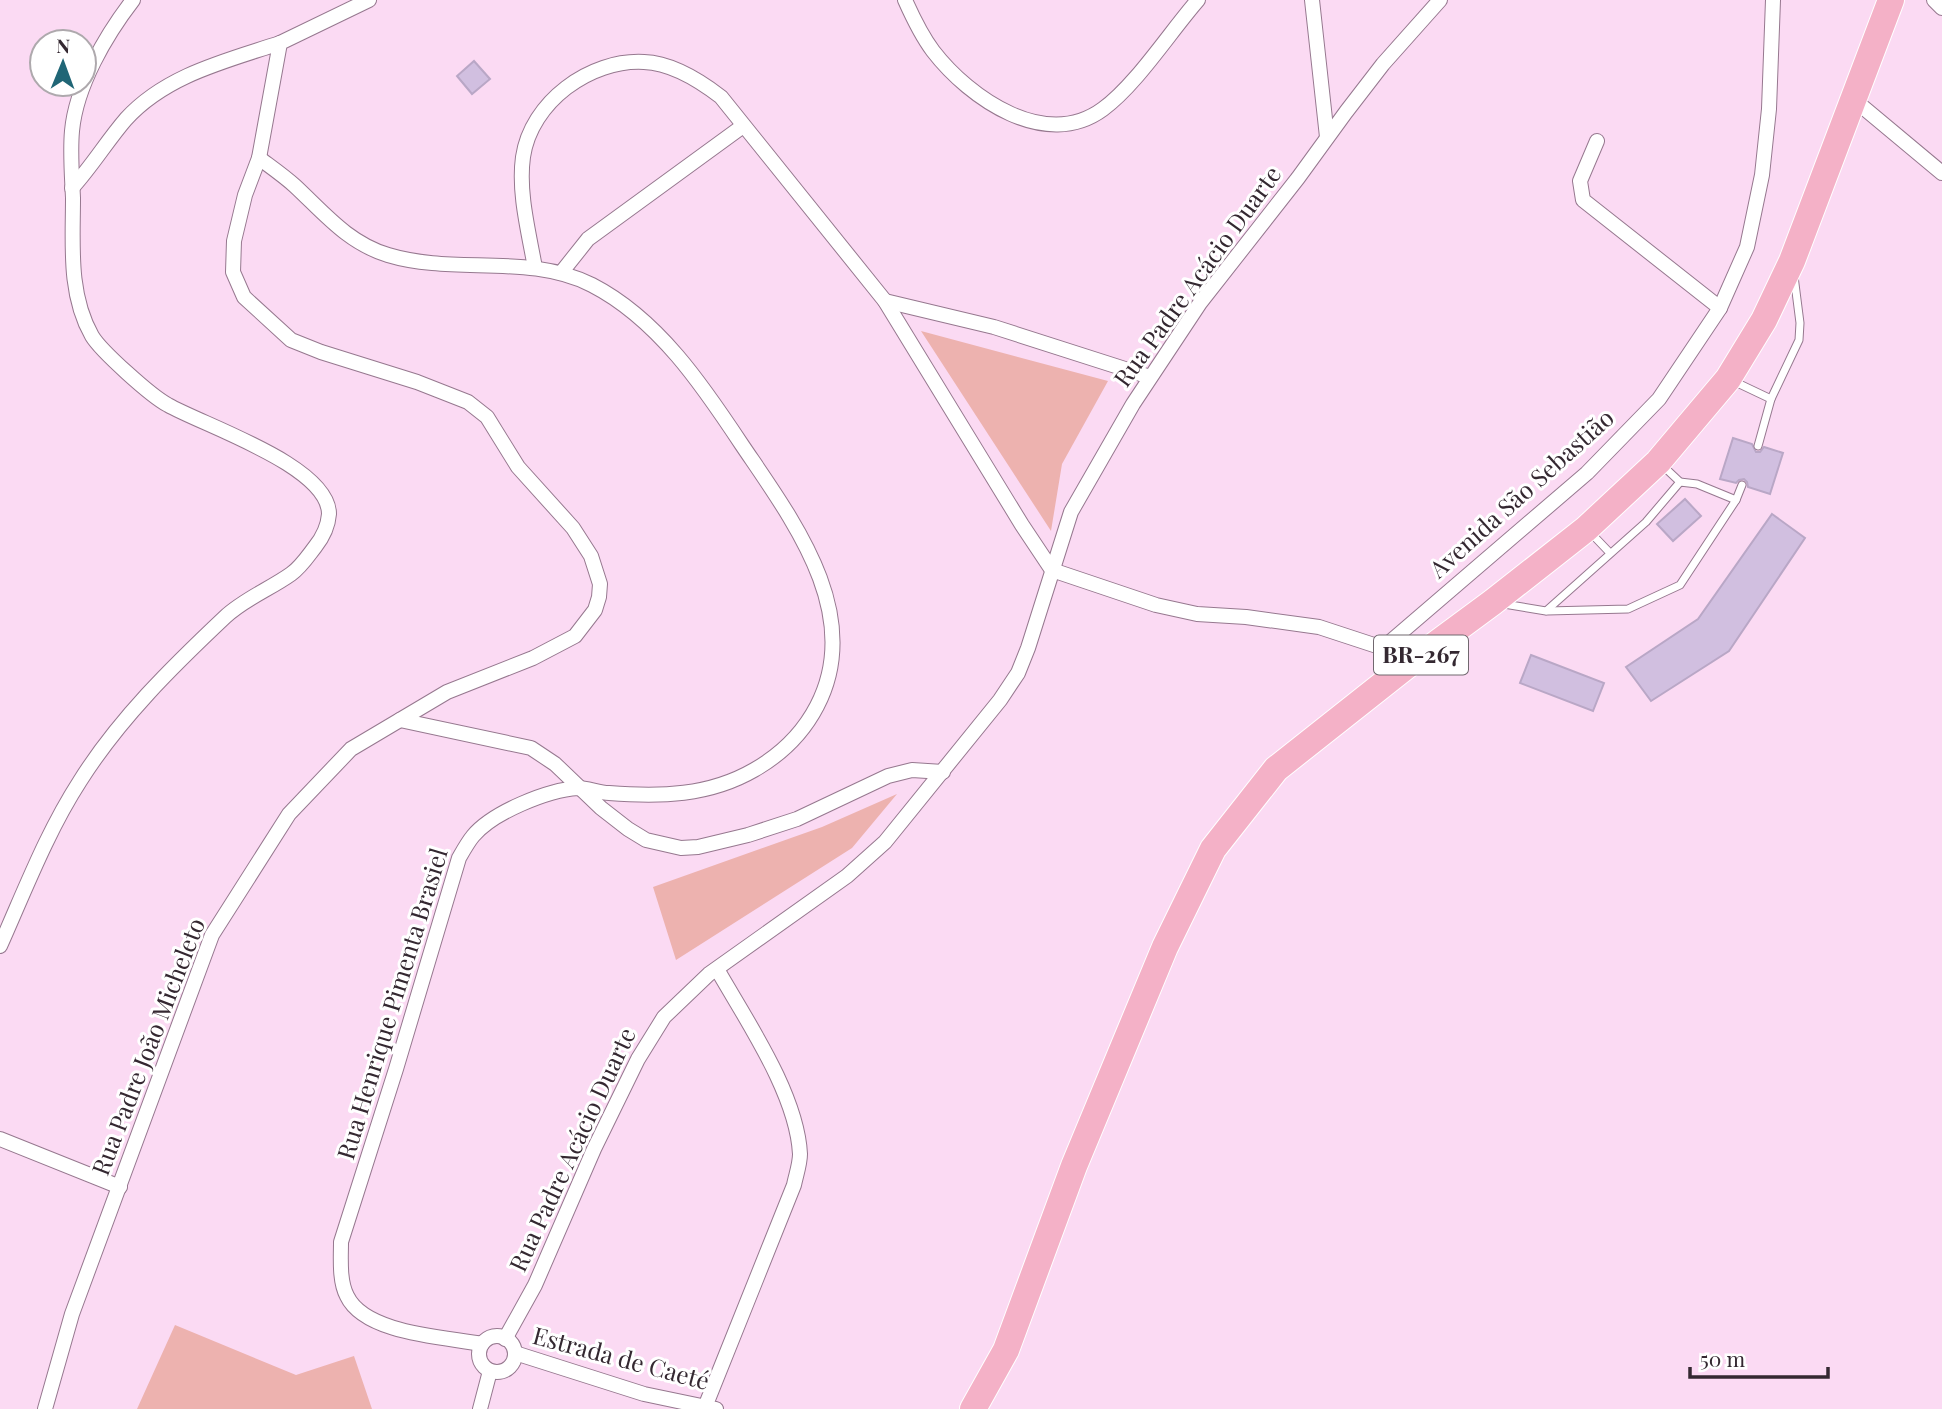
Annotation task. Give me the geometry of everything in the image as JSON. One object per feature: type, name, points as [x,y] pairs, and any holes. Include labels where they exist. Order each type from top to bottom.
[{"type":"highway","name":"BR-267","points":[[973,1409],[1006,1350],[1079,1154],[1165,947],[1213,849],[1276,769],[1586,528],[1658,462],[1728,379],[1764,320],[1792,261],[1891,0]]},
{"type":"highway","points":[[994,1409],[1006,1350]]},
{"type":"street","points":[[0,946],[49,835],[80,780],[129,715],[229,613],[295,572],[323,537],[329,512],[327,501],[320,490],[304,474],[278,458],[164,404],[93,337],[81,310],[75,285],[72,130],[91,66],[114,25],[133,0]]},
{"type":"street","points":[[72,188],[128,118],[172,82],[280,43],[369,0]]},
{"type":"street","points":[[905,0],[923,36],[955,74],[1000,109],[1022,120],[1048,124],[1070,124],[1088,118],[1104,108],[1125,89],[1198,0]]},
{"type":"street","points":[[1312,0],[1326,137]]},
{"type":"street","name":"Rua Padre Acácio Duarte","points":[[505,1339],[535,1285],[594,1149],[638,1059],[664,1017],[717,969],[847,876],[885,842],[1000,699],[1018,673],[1071,512],[1150,377],[1200,303],[1298,178],[1382,64],[1440,0]]},
{"type":"street","name":"Avenida São Sebastião","points":[[1383,648],[1587,472],[1659,399],[1720,308],[1746,247],[1759,189],[1769,109],[1773,0]]},
{"type":"street","points":[[1934,0],[1942,8]]},
{"type":"street","name":"Rua Padre João Micheleto","points":[[45,1409],[72,1314],[212,935],[289,814],[351,749],[447,692],[533,658],[575,636],[595,610],[599,597],[600,584],[591,556],[573,527],[519,467],[486,417],[468,402],[291,340],[244,297],[233,272],[234,241],[245,195],[259,158],[280,43]]},
{"type":"street","points":[[535,268],[522,175],[523,155],[539,115],[566,89],[601,68],[620,63],[646,62],[682,72],[721,97],[885,301],[1052,570],[1156,605],[1197,614],[1246,617],[1320,627],[1383,648],[1405,667]]},
{"type":"street","points":[[1852,99],[1942,173]]},
{"type":"street","points":[[561,272],[588,239],[743,126]]},
{"type":"street","points":[[1597,142],[1580,181],[1583,200],[1720,308]]},
{"type":"street","name":"Rua Henrique Pimenta Brasiel","points":[[259,158],[294,185],[331,222],[357,241],[386,254],[411,260],[561,272],[594,286],[645,323],[711,399],[804,540],[830,609],[832,642],[828,683],[808,723],[797,737],[757,768],[730,782],[682,795],[606,793],[580,788],[542,794],[486,824],[473,836],[459,858],[341,1242],[341,1263],[346,1295],[357,1310],[388,1327],[482,1344]]},
{"type":"street","points":[[885,301],[994,327],[1150,377]]},
{"type":"street","points":[[400,720],[531,748],[555,764],[628,830],[646,840],[681,848],[698,847],[748,835],[797,820],[888,776],[912,770],[943,772]]},
{"type":"street","points":[[710,1408],[794,1185],[800,1157],[798,1135],[776,1077],[717,969]]},
{"type":"street","points":[[0,1139],[120,1187]]},
{"type":"street","points":[[490,1338],[505,1339],[515,1353],[511,1365],[502,1371],[490,1371],[480,1359],[482,1344],[490,1338]]},
{"type":"street","name":"Estrada de Caeté","points":[[515,1353],[645,1394],[710,1408]]},
{"type":"street","points":[[480,1409],[490,1371]]},
{"type":"lane","points":[[1758,446],[1772,399],[1800,334],[1792,261]]},
{"type":"lane","points":[[1728,379],[1772,399]]},
{"type":"lane","points":[[1658,462],[1680,482],[1698,484],[1736,500]]},
{"type":"lane","points":[[1546,611],[1646,522],[1680,482]]},
{"type":"lane","points":[[1493,601],[1546,611],[1628,609],[1681,585],[1736,500],[1742,485]]},
{"type":"lane","points":[[1586,528],[1610,553]]},
{"type":"shaded area","points":[[921,331],[1108,381],[1062,464],[1051,531]]},
{"type":"shaded area","points":[[897,794],[852,848],[676,960],[653,887],[822,827]]},
{"type":"shaded area","points":[[175,1325],[296,1375],[354,1356],[372,1409],[137,1409]]},
{"type":"building","points":[[474,61],[490,79],[472,94],[457,76]]},
{"type":"building","points":[[1733,438],[1752,444],[1756,452],[1760,452],[1764,447],[1783,453],[1770,494],[1748,487],[1744,479],[1736,483],[1720,479]]},
{"type":"building","points":[[1685,499],[1701,516],[1673,541],[1657,524]]},
{"type":"building","points":[[1772,514],[1805,538],[1729,651],[1651,701],[1626,667],[1698,619]]},
{"type":"building","points":[[1531,655],[1604,683],[1593,711],[1520,683]]}]
